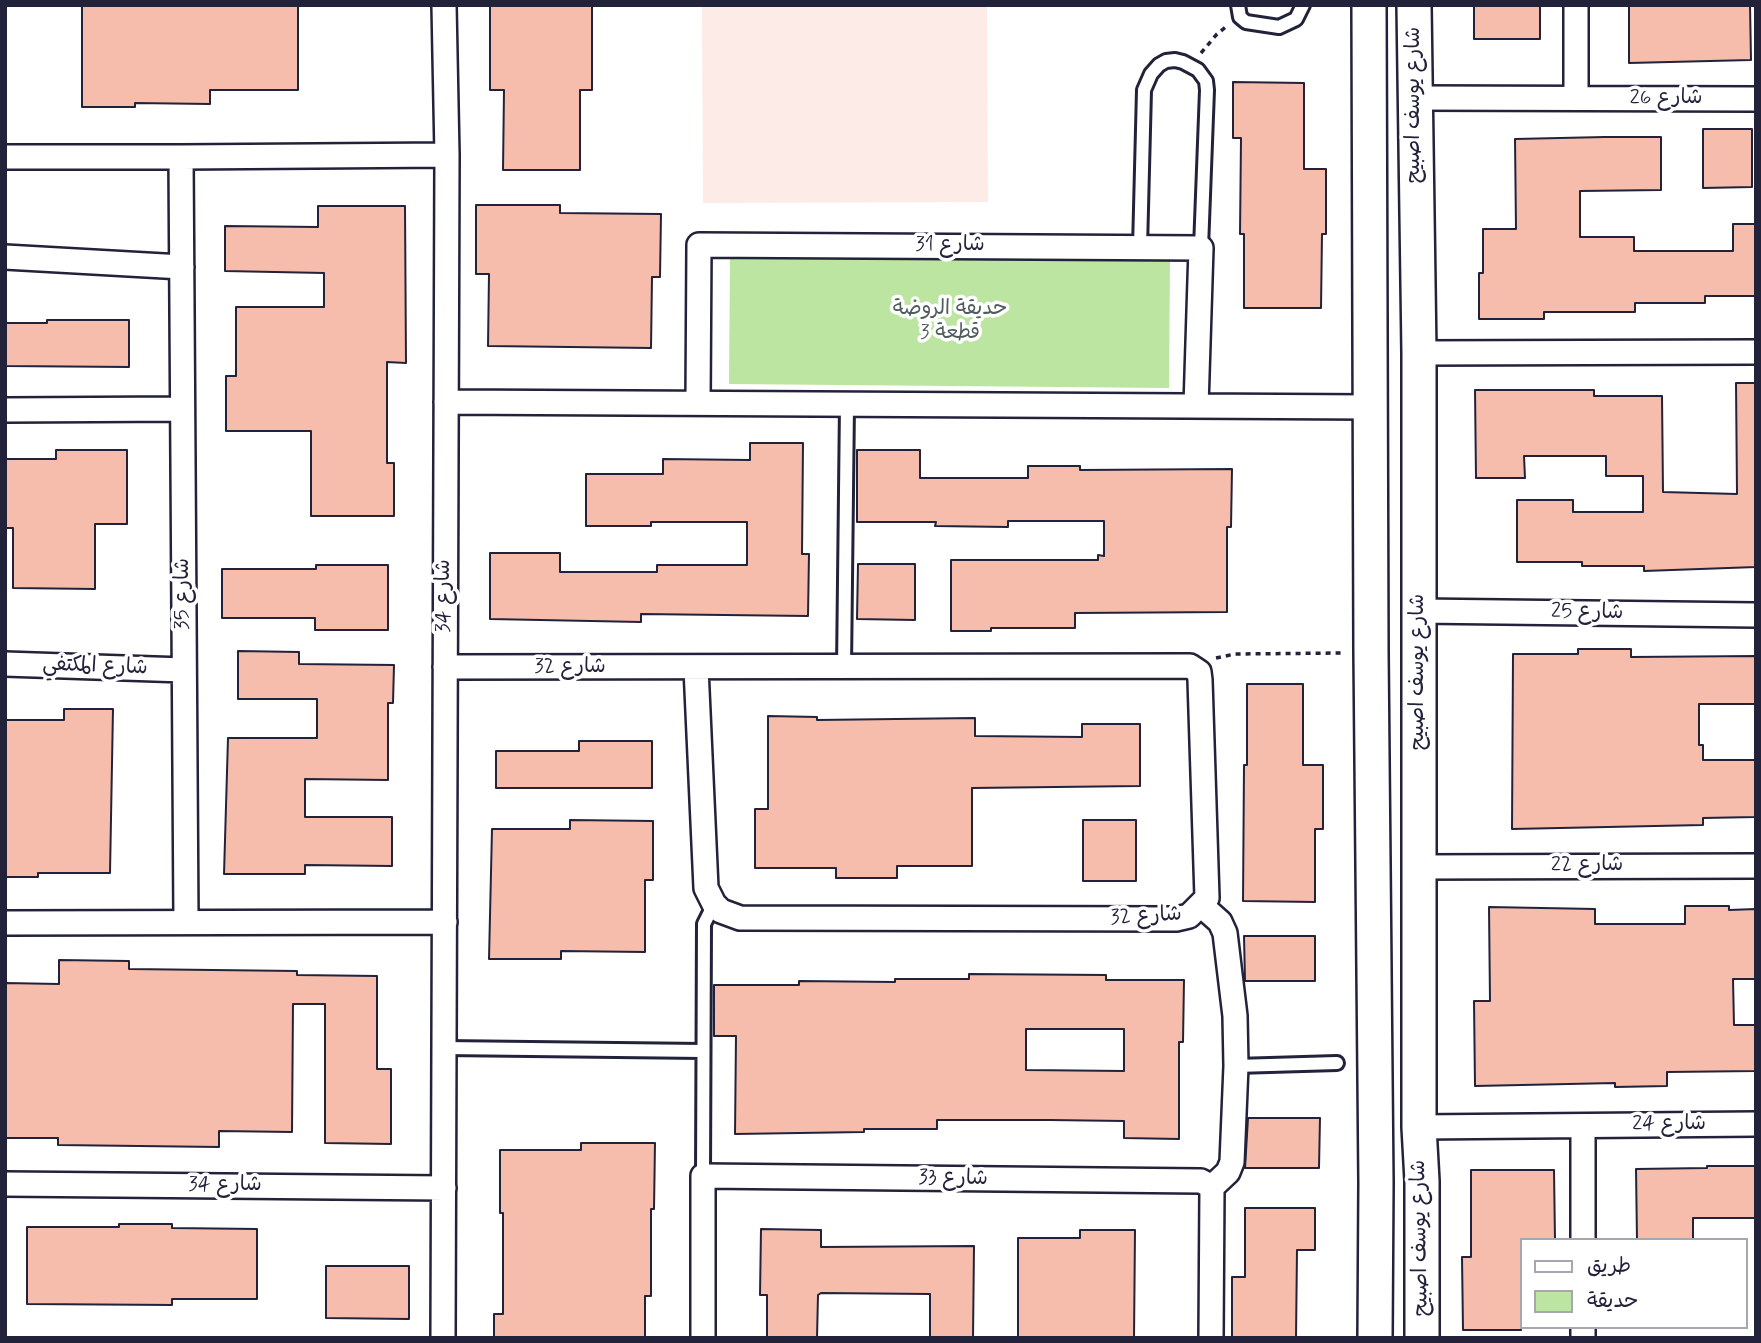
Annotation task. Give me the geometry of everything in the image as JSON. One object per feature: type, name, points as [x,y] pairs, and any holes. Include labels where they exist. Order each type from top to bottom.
[{"type":"street","name":"شارع 34","points":[[443,5],[447,155],[443,1338]]},
{"type":"street","name":"شارع يوسف اصبيح","points":[[1369,5],[1375,1338]]},
{"type":"street","name":"شارع يوسف اصبيح","points":[[1415,5],[1419,353],[1419,1127],[1422,1181],[1422,1338]]},
{"type":"street","points":[[1576,5],[1576,99]]},
{"type":"street","name":"شارع 26","points":[[1415,98],[1756,99]]},
{"type":"street","points":[[5,157],[447,155]]},
{"type":"street","name":"شارع 35","points":[[181,157],[186,921]]},
{"type":"street","name":"شارع 31","points":[[698,404],[699,245],[1201,248]]},
{"type":"street","points":[[1196,406],[1201,248]]},
{"type":"street","points":[[5,257],[182,267]]},
{"type":"street","points":[[1419,353],[1756,352]]},
{"type":"street","points":[[446,402],[1371,407]]},
{"type":"street","points":[[5,410],[183,409]]},
{"type":"street","name":"شارع 25","points":[[1418,611],[1756,615]]},
{"type":"street","name":"شارع المكتفي","points":[[5,664],[184,670]]},
{"type":"street","name":"شارع 32","points":[[445,667],[1185,665],[1196,669],[1200,680],[1208,890],[1202,906],[1189,916],[1176,919],[740,918],[721,911],[714,904]]},
{"type":"street","points":[[1372,665],[1379,685],[1389,690],[1410,686],[1418,678]]},
{"type":"street","points":[[696,668],[706,888],[714,904]]},
{"type":"street","points":[[1372,738],[1379,728],[1389,723],[1401,723],[1411,728],[1419,737]]},
{"type":"street","name":"شارع 22","points":[[1419,867],[1756,866]]},
{"type":"street","points":[[1202,906],[1220,922],[1225,933],[1233,986],[1236,1066],[1232,1162],[1225,1176],[1212,1187],[1211,1338]]},
{"type":"street","points":[[5,923],[445,922]]},
{"type":"street","name":"شارع 24","points":[[1419,1127],[1756,1124]]},
{"type":"street","points":[[1583,1126],[1583,1238]]},
{"type":"street","points":[[703,1338],[704,1176]]},
{"type":"street","name":"شارع 33","points":[[704,1176],[1202,1181],[1212,1187]]},
{"type":"street","name":"شارع 34","points":[[5,1184],[444,1188]]},
{"type":"lane","points":[[1239,11],[1246,22],[1279,27],[1296,19],[1303,5]]},
{"type":"lane","points":[[1140,248],[1144,90],[1151,74],[1166,61],[1191,65],[1202,74],[1208,90],[1201,248]]},
{"type":"lane","points":[[844,668],[847,404]]},
{"type":"lane","points":[[704,1176],[704,924],[714,904]]},
{"type":"lane","points":[[444,1048],[704,1051]]},
{"type":"lane","points":[[1236,1066],[1337,1063]]},
{"type":"path","points":[[1191,65],[1239,11]]},
{"type":"path","points":[[1196,669],[1211,659],[1235,654],[1372,665]]},
{"type":"shaded area","points":[[702,5],[987,5],[988,202],[703,203]]},
{"type":"green space","name":"حديقة الروضة قطعة 3","points":[[730,255],[1170,259],[1169,388],[729,384]]},
{"type":"building","points":[[82,5],[298,5],[298,90],[210,90],[210,104],[135,103],[135,107],[82,107]]},
{"type":"building","points":[[490,5],[592,5],[592,90],[580,90],[580,170],[503,170],[504,90],[490,90]]},
{"type":"building","points":[[1474,5],[1540,5],[1540,39],[1474,39]]},
{"type":"building","points":[[1629,5],[1750,5],[1751,60],[1629,63]]},
{"type":"building","points":[[1233,82],[1304,83],[1304,169],[1326,169],[1326,234],[1322,234],[1321,308],[1244,308],[1244,234],[1240,234],[1241,138],[1233,138]]},
{"type":"building","points":[[1703,129],[1752,129],[1752,187],[1703,188]]},
{"type":"building","points":[[1661,137],[1661,190],[1580,191],[1580,237],[1634,237],[1634,251],[1733,251],[1733,224],[1756,224],[1756,296],[1705,296],[1705,303],[1635,303],[1635,312],[1544,312],[1544,319],[1479,319],[1483,229],[1516,229],[1515,139]]},
{"type":"building","points":[[476,205],[560,205],[560,213],[661,214],[660,277],[652,277],[651,348],[488,346],[489,274],[476,274]]},
{"type":"building","points":[[318,206],[405,206],[406,363],[387,362],[387,463],[394,463],[394,516],[311,516],[311,431],[226,431],[226,376],[236,376],[236,307],[324,307],[324,273],[225,271],[225,226],[318,227]]},
{"type":"building","points":[[47,320],[129,320],[129,367],[5,366],[5,323],[47,323]]},
{"type":"building","points":[[1736,383],[1756,383],[1756,567],[1644,571],[1644,566],[1517,562],[1517,500],[1573,500],[1573,512],[1643,512],[1643,476],[1606,476],[1606,456],[1524,456],[1525,478],[1476,478],[1475,390],[1594,390],[1594,396],[1662,396],[1663,492],[1737,494]]},
{"type":"building","points":[[750,443],[803,443],[802,554],[809,554],[808,616],[641,614],[641,622],[490,619],[490,553],[560,553],[560,572],[657,572],[657,565],[747,565],[747,522],[651,522],[651,526],[586,526],[586,474],[663,474],[663,459],[750,460]]},
{"type":"building","points":[[56,450],[127,450],[127,524],[95,524],[95,589],[13,588],[13,528],[5,528],[5,459],[56,459]]},
{"type":"building","points":[[857,450],[920,450],[920,478],[1028,478],[1028,466],[1080,466],[1080,470],[1232,469],[1231,527],[1227,527],[1227,612],[1075,613],[1075,628],[951,631],[951,560],[1098,560],[1098,555],[1104,556],[1104,521],[1008,521],[1008,527],[935,526],[936,522],[857,522]]},
{"type":"building","points":[[858,564],[915,564],[915,620],[857,619]]},
{"type":"building","points":[[316,565],[388,565],[388,630],[315,630],[315,618],[222,618],[222,569],[316,569]]},
{"type":"building","points":[[1578,649],[1631,649],[1631,657],[1756,656],[1756,704],[1699,704],[1699,745],[1703,745],[1703,760],[1756,760],[1756,817],[1703,818],[1703,825],[1512,829],[1513,654],[1578,654]]},
{"type":"building","points":[[238,651],[299,652],[299,664],[394,665],[393,703],[388,703],[388,780],[305,779],[305,817],[392,817],[392,866],[305,865],[305,874],[224,874],[228,738],[317,738],[317,699],[238,699]]},
{"type":"building","points":[[1247,684],[1303,684],[1303,765],[1323,765],[1323,829],[1315,829],[1315,902],[1243,901]]},
{"type":"building","points":[[64,709],[113,709],[110,873],[38,873],[38,877],[5,877],[5,720],[64,720]]},
{"type":"building","points":[[768,716],[817,717],[817,720],[975,718],[975,736],[1082,737],[1082,724],[1140,724],[1140,786],[972,788],[972,866],[897,866],[897,878],[836,878],[836,868],[755,868],[755,809],[768,809]]},
{"type":"building","points":[[579,741],[652,741],[652,788],[496,788],[496,751],[579,751]]},
{"type":"building","points":[[570,820],[653,821],[653,880],[645,880],[645,952],[561,951],[561,959],[489,959],[492,829],[570,829]]},
{"type":"building","points":[[1083,820],[1136,820],[1136,881],[1083,881]]},
{"type":"building","points":[[1685,906],[1729,906],[1729,910],[1756,909],[1756,979],[1733,979],[1734,1025],[1756,1025],[1756,1071],[1667,1072],[1667,1086],[1615,1087],[1615,1083],[1475,1086],[1474,1001],[1490,1001],[1489,907],[1595,909],[1595,924],[1685,924]]},
{"type":"building","points":[[1244,936],[1315,936],[1315,981],[1245,981]]},
{"type":"building","points":[[59,960],[129,961],[129,969],[297,971],[297,975],[377,976],[377,1069],[391,1069],[391,1144],[325,1143],[325,1004],[293,1004],[292,1132],[219,1131],[219,1147],[58,1145],[58,1138],[5,1138],[5,983],[59,984]]},
{"type":"building","points":[[969,974],[1106,975],[1106,980],[1184,980],[1183,1042],[1179,1042],[1179,1139],[1124,1138],[1124,1121],[1049,1120],[937,1120],[937,1129],[735,1134],[736,1036],[714,1036],[714,985],[969,979]],"holes":[[[1026,1029],[1124,1029],[1124,1071],[1026,1070]]]},
{"type":"building","points":[[1248,1118],[1320,1118],[1319,1168],[1245,1168]]},
{"type":"building","points":[[581,1143],[655,1143],[654,1209],[651,1209],[651,1296],[645,1296],[645,1338],[494,1338],[494,1314],[503,1314],[500,1150],[581,1150]]},
{"type":"building","points":[[1756,1166],[1756,1218],[1693,1218],[1693,1238],[1637,1238],[1636,1169]]},
{"type":"building","points":[[1471,1170],[1554,1170],[1555,1238],[1520,1238],[1521,1330],[1463,1330],[1462,1257],[1471,1257]]},
{"type":"building","points":[[1245,1208],[1315,1208],[1315,1250],[1297,1250],[1296,1338],[1232,1338],[1232,1277],[1245,1277]]},
{"type":"building","points":[[119,1224],[257,1229],[257,1299],[172,1299],[172,1305],[27,1304],[27,1227],[119,1227]]},
{"type":"building","points":[[761,1229],[821,1230],[821,1247],[974,1246],[973,1338],[930,1338],[930,1294],[821,1293],[818,1295],[817,1338],[767,1338],[767,1295],[760,1295]]},
{"type":"building","points":[[1080,1230],[1135,1230],[1134,1338],[1018,1338],[1018,1238],[1080,1238]]},
{"type":"building","points":[[326,1266],[409,1266],[409,1319],[326,1318]]}]
